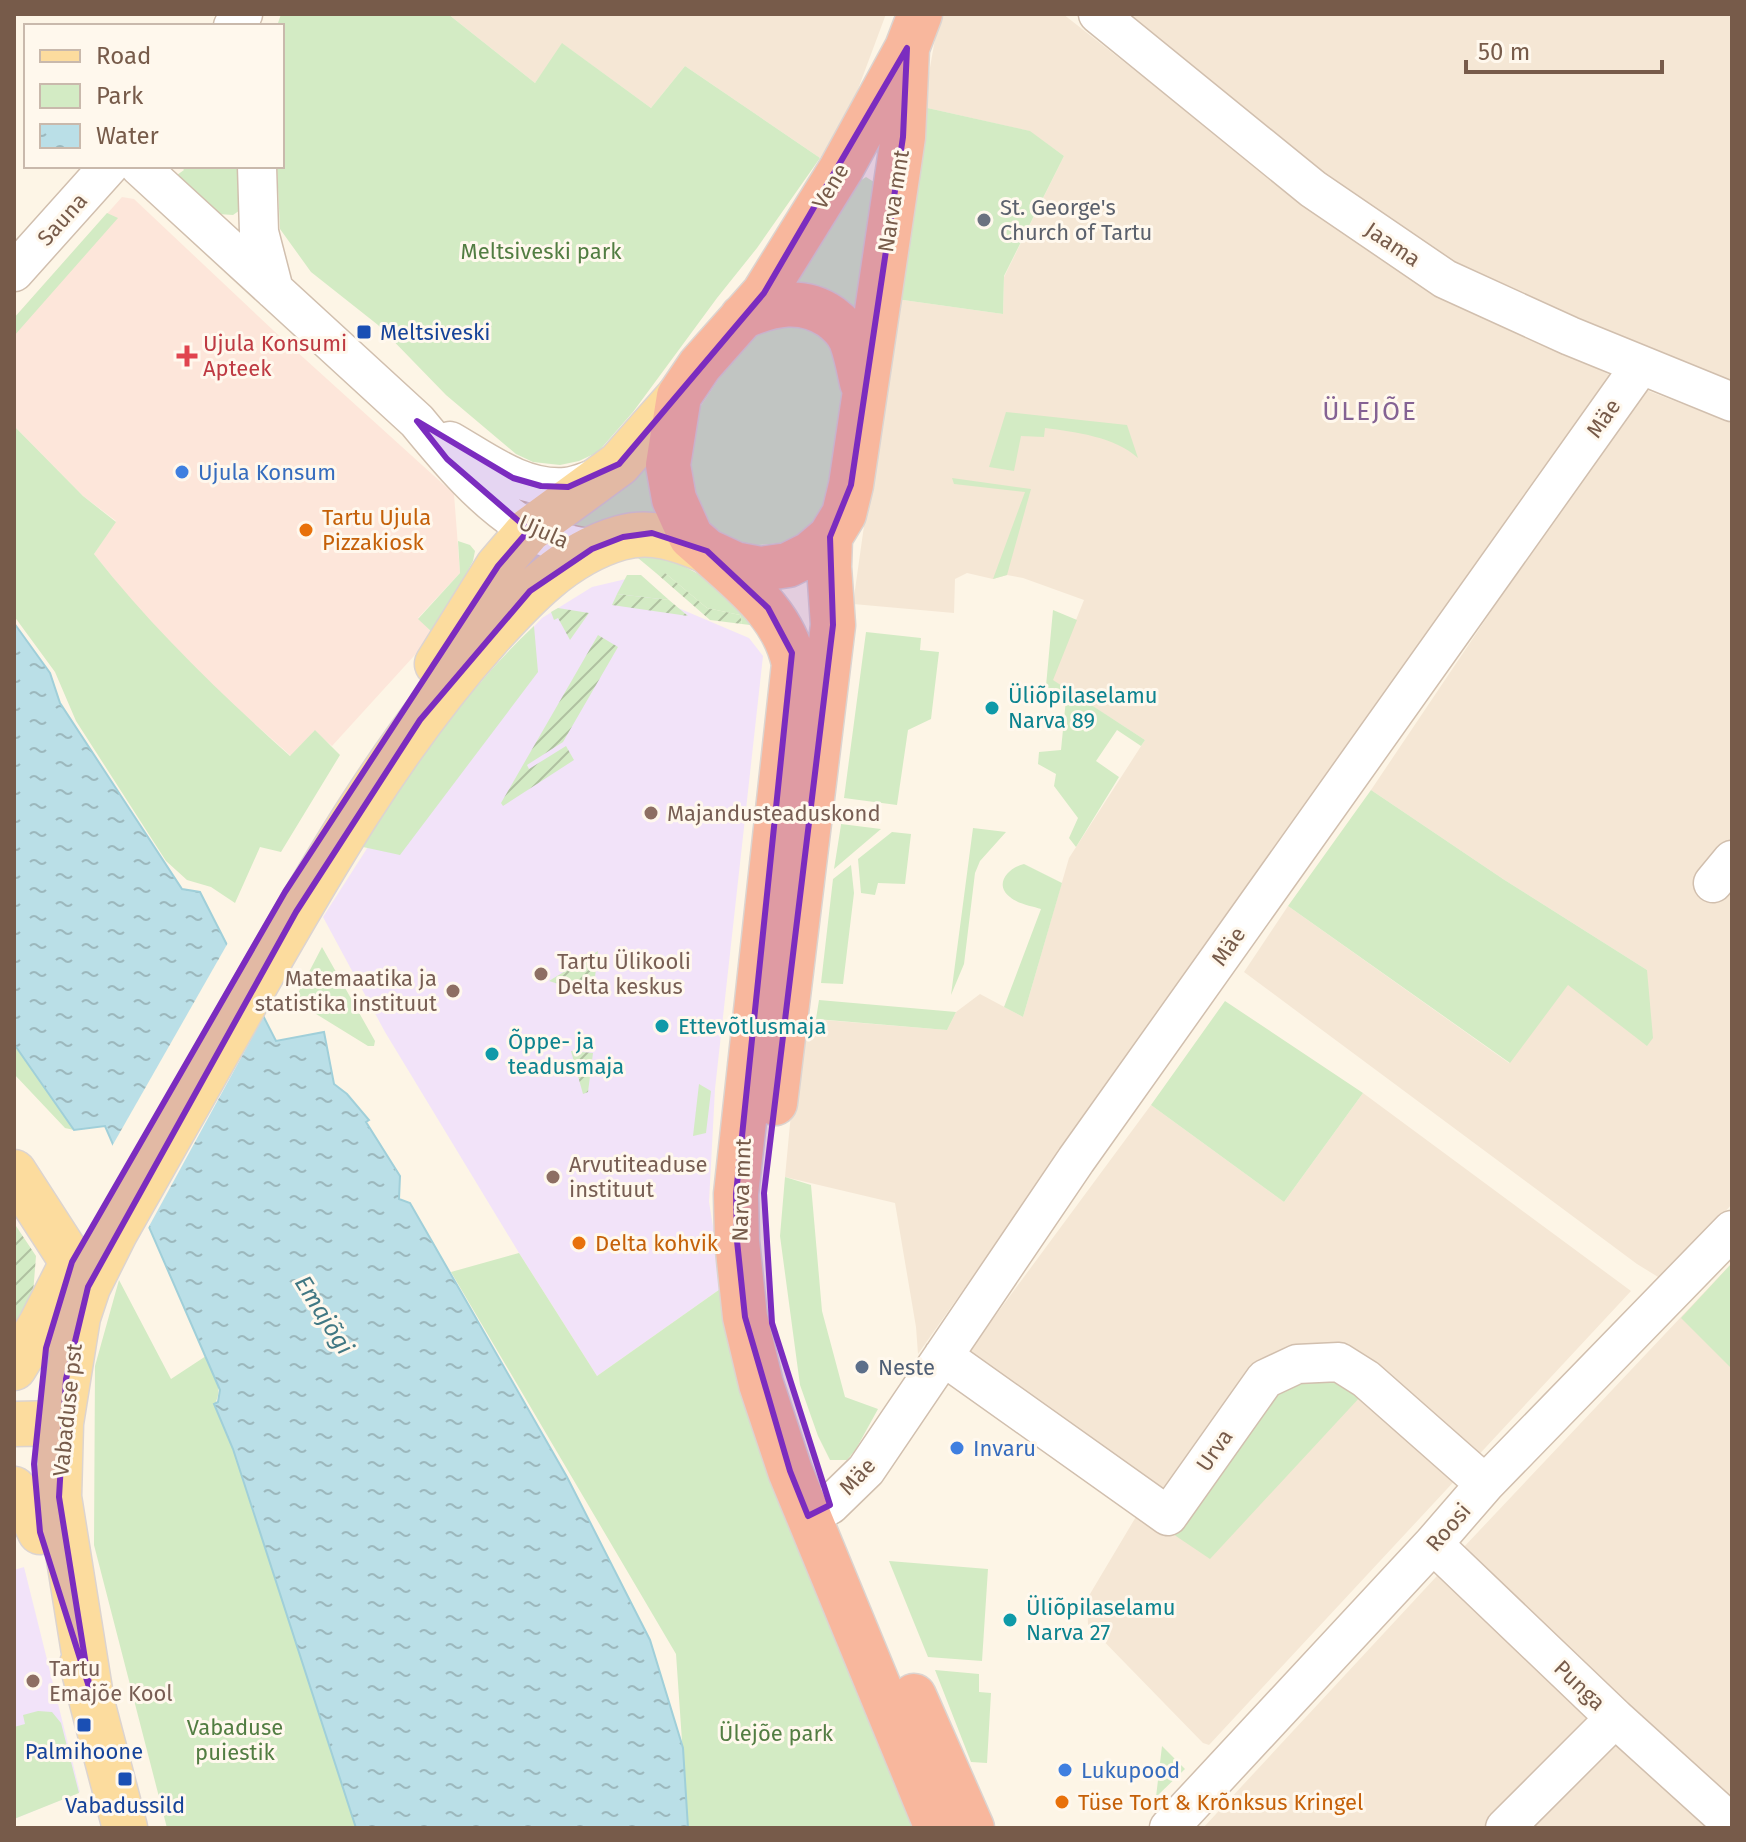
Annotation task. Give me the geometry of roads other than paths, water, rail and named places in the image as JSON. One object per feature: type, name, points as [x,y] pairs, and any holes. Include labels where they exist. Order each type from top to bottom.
[{"type":"highway","name":"Vene","points":[[742,317],[764,293],[833,181],[914,31]]},
{"type":"highway","name":"Narva mnt","points":[[864,389],[903,137],[914,31]]},
{"type":"highway","points":[[797,303],[821,310],[838,322],[850,338],[864,389],[851,485],[844,514],[830,537],[810,554],[788,565],[761,569],[735,564],[707,551],[691,537],[674,499],[668,465],[679,396],[700,365],[742,317],[763,308],[797,303]]},
{"type":"highway","name":"Narva mnt","points":[[830,537],[833,625],[767,1159],[764,1230],[772,1323],[819,1510],[937,1828]]},
{"type":"highway","name":"Narva mnt","points":[[707,551],[768,608],[783,631],[794,664],[736,1209],[745,1317],[761,1384],[790,1471],[819,1510],[972,1828]]},
{"type":"main road","points":[[14,1368],[41,1324],[80,1274],[371,756],[448,648],[498,566],[529,530],[630,454],[679,396]]},
{"type":"main road","name":"Ujula","points":[[592,549],[623,537],[652,533],[707,551]]},
{"type":"main road","points":[[290,902],[459,671],[530,591],[592,549]]},
{"type":"main road","points":[[14,1172],[80,1274]]},
{"type":"main road","name":"Vabaduse pst","points":[[80,1274],[51,1324],[34,1464],[40,1532],[90,1690],[125,1828]]},
{"type":"main road","name":"Vabaduse pst","points":[[37,1424],[59,1497],[90,1690]]},
{"type":"main road","points":[[14,1489],[27,1505],[40,1532]]},
{"type":"street","name":"Jaama","points":[[1098,14],[1313,189],[1445,279],[1732,402]]},
{"type":"street","name":"Sauna","points":[[14,272],[107,168]]},
{"type":"street","name":"Ujula","points":[[141,168],[417,421],[457,468],[495,505],[529,530],[565,544],[592,549]]},
{"type":"street","points":[[257,168],[259,232],[274,290]]},
{"type":"street","name":"Mäe","points":[[819,1510],[866,1470],[1085,1148],[1641,365]]},
{"type":"street","name":"Ujula","points":[[417,421],[513,478],[541,486],[568,487],[597,478]]},
{"type":"street","name":"Roosi","points":[[1169,1828],[1485,1484],[1732,1230]]},
{"type":"street","name":"Urva","points":[[943,1356],[1168,1516],[1265,1379],[1297,1364],[1339,1362],[1366,1379],[1485,1484]]},
{"type":"street","name":"Punga","points":[[1433,1544],[1615,1718],[1505,1828]]},
{"type":"street","points":[[1615,1718],[1732,1824]]},
{"type":"water","name":"Emajõgi","points":[[14,623],[50,673],[60,703],[182,889],[200,892],[276,1041],[324,1032],[334,1084],[369,1120],[366,1122],[400,1176],[399,1199],[410,1203],[567,1477],[650,1640],[683,1748],[688,1828],[356,1828],[233,1449],[214,1404],[218,1402],[220,1390],[105,1126],[74,1130],[14,1044]]},
{"type":"place","name":"St. George's Church of Tartu","points":[[984,220]]},
{"type":"place","name":"Meltsiveski","points":[[364,332]]},
{"type":"place","name":"Ujula Konsumi Apteek","points":[[187,356]]},
{"type":"place","name":"Ujula Konsum","points":[[182,472]]},
{"type":"place","name":"Tartu Ujula Pizzakiosk","points":[[306,530]]},
{"type":"place","name":"Üliõpilaselamu Narva 89","points":[[992,708]]},
{"type":"place","name":"Majandusteaduskond","points":[[651,813]]},
{"type":"place","name":"Tartu Ülikooli Delta keskus","points":[[541,974]]},
{"type":"place","name":"Matemaatika ja statistika instituut","points":[[453,991]]},
{"type":"place","name":"Ettevõtlusmaja","points":[[662,1026]]},
{"type":"place","name":"Õppe- ja teadusmaja","points":[[492,1054]]},
{"type":"place","name":"Arvutiteaduse instituut","points":[[553,1177]]},
{"type":"place","name":"Delta kohvik","points":[[579,1243]]},
{"type":"place","name":"Neste","points":[[862,1367]]},
{"type":"place","name":"Invaru","points":[[957,1448]]},
{"type":"place","name":"Üliõpilaselamu Narva 27","points":[[1010,1620]]},
{"type":"place","name":"Tartu Emajõe Kool","points":[[33,1681]]},
{"type":"place","name":"Palmihoone","points":[[84,1725]]},
{"type":"place","name":"Lukupood","points":[[1065,1770]]},
{"type":"place","name":"Vabadussild","points":[[125,1779]]},
{"type":"place","name":"Tüse Tort & Krõnksus Kringel","points":[[1062,1802]]},
{"type":"district","name":"ÜLEJÕE","points":[[1370,411]]},
{"type":"park label","name":"Meltsiveski park","points":[[541,251]]},
{"type":"park label","name":"Ülejõe park","points":[[776,1733]]},
{"type":"park label","name":"Vabaduse puiestik","points":[[235,1740]]}]
